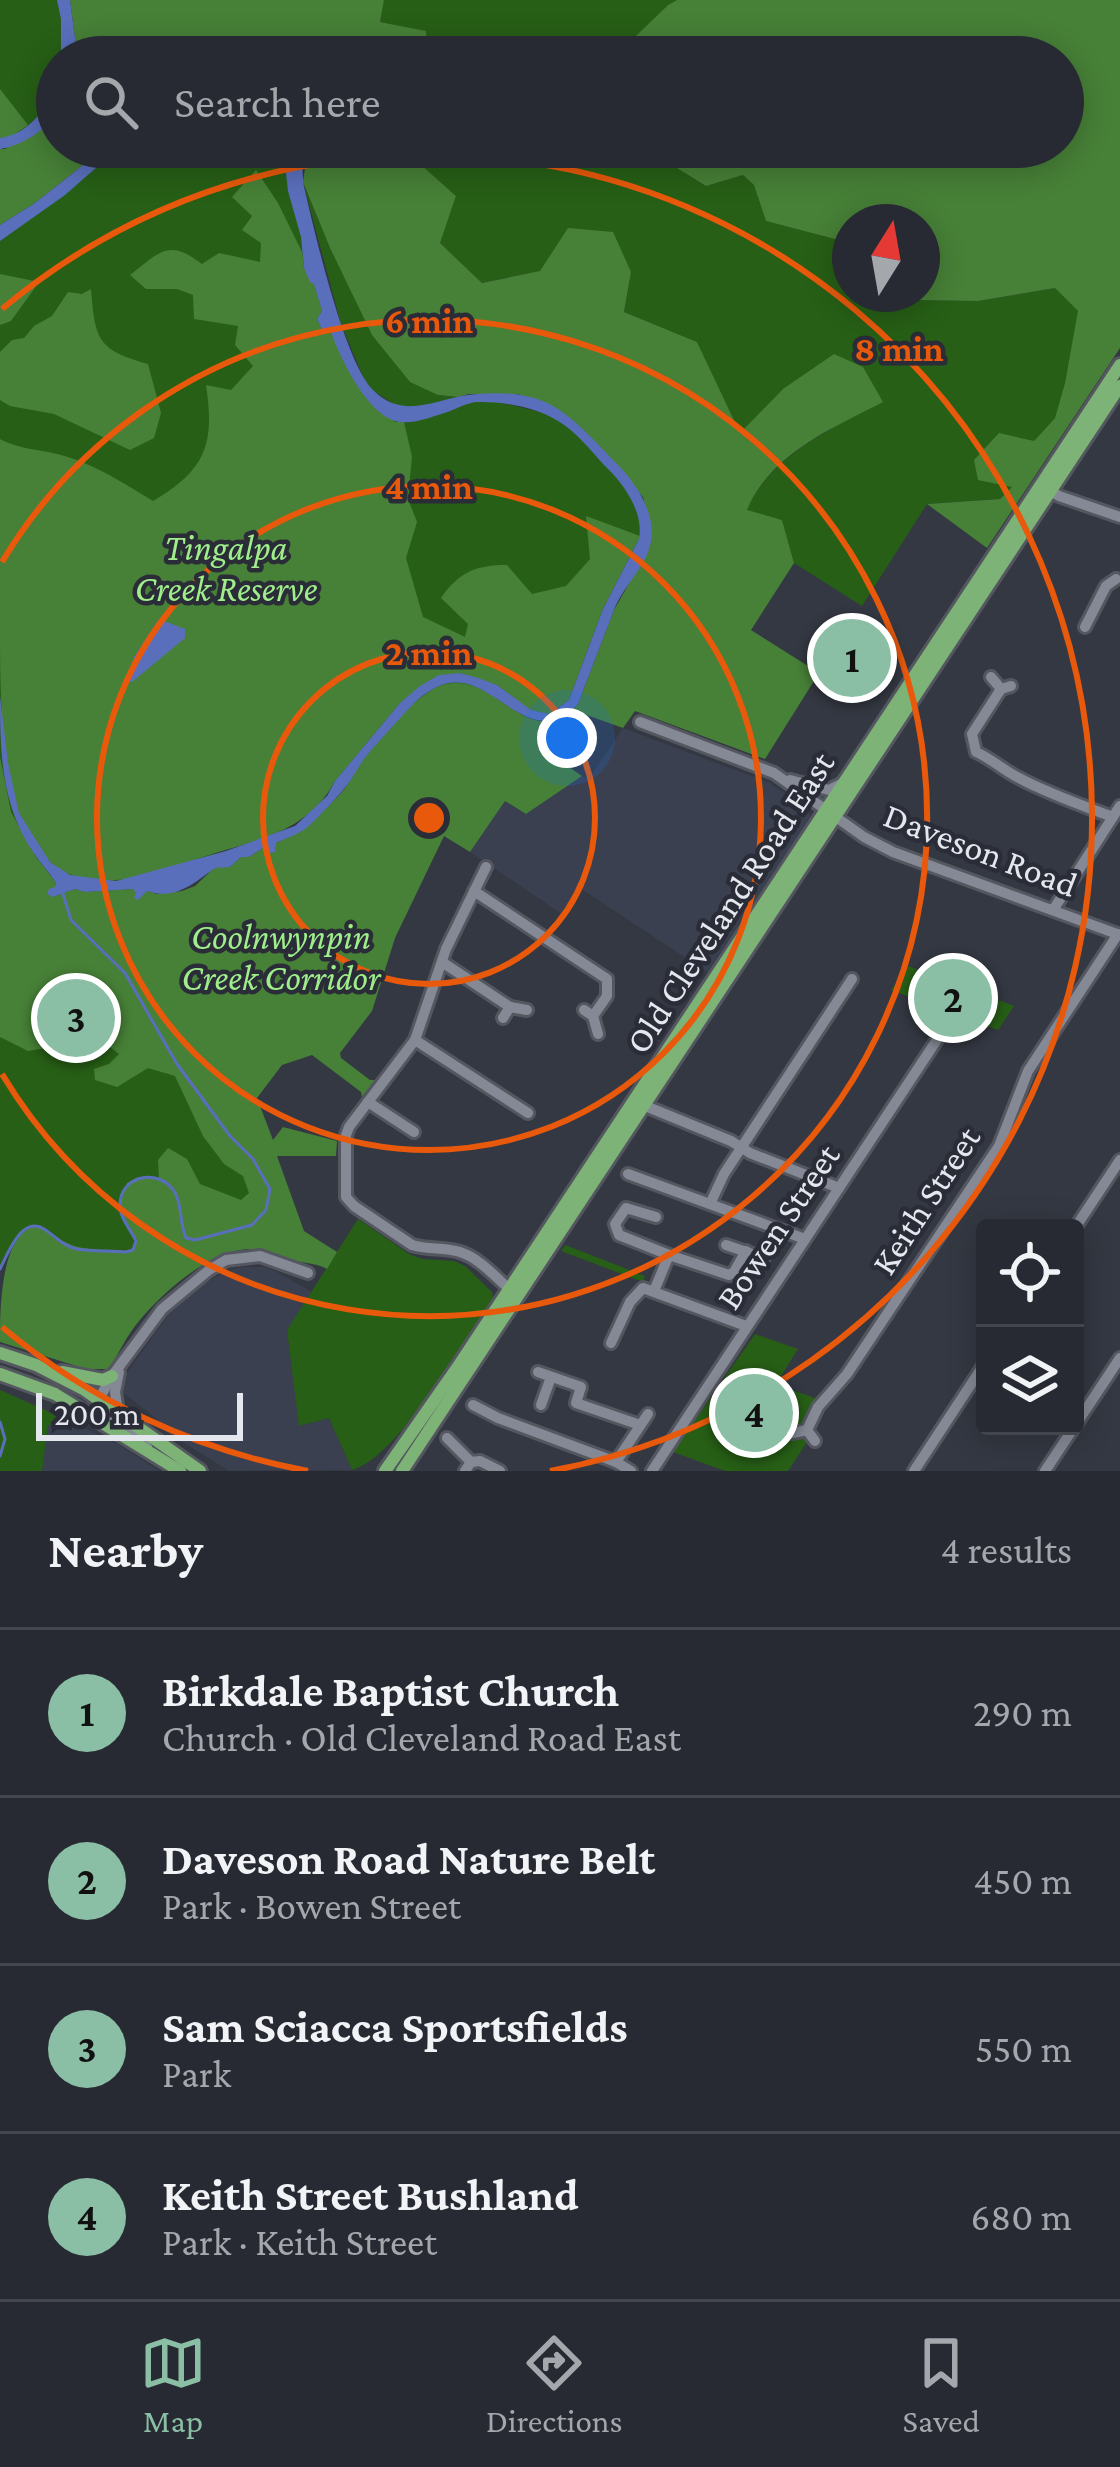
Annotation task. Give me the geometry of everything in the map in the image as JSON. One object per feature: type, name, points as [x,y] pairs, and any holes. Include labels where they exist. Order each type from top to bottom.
[{"type":"main road","name":"Old Cleveland Road East","points":[[402,1471],[514,1293],[1046,488],[1120,365]]},
{"type":"main road","name":"Old Cleveland Road East","points":[[831,813],[845,781],[1120,386]]},
{"type":"main road","name":"Old Cleveland Road East","points":[[385,1471],[514,1293]]},
{"type":"main road","points":[[0,1353],[44,1368],[99,1399],[200,1471]]},
{"type":"main road","points":[[18,1380],[24,1372],[23,1360]]},
{"type":"main road","points":[[44,1368],[103,1380],[116,1372]]},
{"type":"main road","points":[[0,1374],[55,1394],[176,1470]]},
{"type":"street","points":[[1046,488],[1120,517]]},
{"type":"street","points":[[1084,628],[1106,586],[1118,576]]},
{"type":"street","points":[[991,677],[1006,688],[972,734],[976,752],[1040,789],[1116,811],[1053,910]]},
{"type":"street","points":[[640,722],[782,778],[829,790],[845,781]]},
{"type":"street","name":"Daveson Road","points":[[782,778],[863,837],[893,852],[1119,935]]},
{"type":"street","points":[[486,867],[442,962],[415,1040],[349,1127],[346,1197],[412,1245],[472,1258],[514,1293]]},
{"type":"street","points":[[474,891],[607,979],[607,996],[589,1013],[598,1034]]},
{"type":"street","name":"Keith Street","points":[[807,1430],[818,1407],[848,1374],[999,1145],[1028,1070],[1119,935]]},
{"type":"street","points":[[442,962],[506,1012],[527,1010]]},
{"type":"street","points":[[710,1204],[852,979]]},
{"type":"street","name":"Bowen Street","points":[[652,1471],[954,1014]]},
{"type":"street","points":[[415,1040],[528,1113]]},
{"type":"street","points":[[368,1102],[414,1132]]},
{"type":"street","points":[[639,1104],[839,1188]]},
{"type":"street","points":[[1081,1219],[1120,1160]]},
{"type":"street","points":[[628,1174],[805,1239]]},
{"type":"street","points":[[656,1217],[624,1201],[615,1224],[619,1235],[729,1275],[746,1252]]},
{"type":"street","points":[[726,1244],[764,1258]]},
{"type":"street","points":[[654,1291],[669,1255]]},
{"type":"street","points":[[153,1454],[102,1410],[99,1399],[162,1309],[226,1260],[260,1256],[308,1273]]},
{"type":"street","points":[[611,1343],[630,1302],[643,1288],[746,1326]]},
{"type":"street","points":[[1045,1471],[1120,1358]]},
{"type":"street","points":[[116,1372],[118,1412]]},
{"type":"street","points":[[541,1405],[545,1374],[581,1387],[576,1402],[644,1419],[616,1462]]},
{"type":"street","points":[[914,1471],[976,1378]]},
{"type":"street","points":[[473,1405],[631,1471]]},
{"type":"street","points":[[793,1433],[807,1430],[815,1441]]},
{"type":"street","points":[[447,1438],[468,1466],[480,1461],[500,1471]]},
{"type":"shaded area","points":[[623,728],[770,783],[807,808],[811,818],[707,972],[580,888],[562,914],[470,852],[505,801],[526,814],[582,776],[588,780]]},
{"type":"shaded area","points":[[242,1267],[264,1267],[312,1292],[287,1331],[300,1426],[329,1418],[352,1470],[229,1471],[168,1433],[121,1391],[124,1377],[169,1314],[205,1283]]},
{"type":"shaded area","points":[[63,1418],[160,1471],[42,1471],[48,1426]]},
{"type":"green space","points":[[0,0],[64,0],[66,36],[36,36],[36,121],[0,141]]},
{"type":"green space","points":[[70,0],[384,0],[380,22],[426,31],[426,36],[75,36]]},
{"type":"green space","points":[[384,0],[677,0],[636,36],[425,36],[425,31],[380,22]]},
{"type":"green space","points":[[677,0],[1120,0],[1120,348],[987,548],[927,504],[1000,499],[1012,487],[978,480],[974,460],[999,433],[1034,441],[1055,418],[1078,311],[1055,288],[978,301],[940,300],[940,204],[832,204],[832,238],[766,221],[754,185],[743,175],[706,186],[677,168],[1084,168],[1084,36],[636,36]]},
{"type":"green space","points":[[0,89],[28,125],[0,138]]},
{"type":"green space","points":[[36,126],[36,168],[79,168],[0,225],[0,149]]},
{"type":"green space","name":"Tingalpa Creek Reserve","points":[[84,168],[293,168],[315,271],[366,389],[402,413],[469,398],[561,417],[628,483],[645,537],[489,687],[86,932],[266,1210],[120,1212],[136,1241],[133,1250],[126,1252],[80,1248],[40,1225],[29,1226],[0,1269],[0,229]]},
{"type":"green space","name":"Coolnwynpin Creek Corridor","points":[[305,168],[425,168],[456,196],[440,243],[482,283],[540,271],[568,228],[613,232],[631,272],[624,312],[697,342],[740,433],[783,389],[834,354],[863,367],[883,402],[786,458],[757,490],[747,510],[782,520],[794,563],[751,630],[819,673],[765,759],[635,711],[623,728],[581,713],[554,757],[582,776],[526,814],[505,801],[470,852],[444,836],[395,938],[372,1011],[340,1053],[375,1080],[362,1097],[312,1055],[282,1065],[257,1098],[273,1140],[283,1127],[337,1141],[336,1156],[277,1156],[304,1231],[337,1252],[327,1269],[253,1249],[217,1257],[187,1275],[149,1310],[109,1369],[86,1369],[0,1342],[5,1272],[17,1240],[40,1225],[81,1248],[132,1250],[136,1241],[120,1212],[120,1201],[127,1183],[138,1177],[159,1179],[158,1160],[168,1148],[187,1159],[200,1184],[241,1200],[249,1193],[243,1176],[224,1164],[203,1136],[175,1076],[148,1068],[117,1087],[95,1080],[94,1069],[119,1054],[86,1029],[65,1045],[28,1051],[0,1037],[0,757],[11,812],[56,883],[53,897],[75,889],[182,891],[195,886],[215,867],[230,867],[241,857],[267,850],[308,826],[396,721],[435,688],[465,684],[528,718],[560,718],[578,704],[614,610],[650,546],[643,497],[581,429],[518,394],[438,395],[410,382],[372,335],[303,182]]},
{"type":"green space","points":[[425,168],[677,168],[706,186],[743,175],[754,185],[766,221],[832,238],[832,312],[940,312],[940,300],[978,301],[1055,288],[1079,312],[1055,418],[1034,441],[1013,486],[1000,499],[927,504],[862,606],[794,563],[782,520],[746,511],[782,463],[831,429],[783,389],[740,434],[697,342],[624,312],[631,272],[540,271],[482,283],[440,243],[456,196]]},
{"type":"green space","name":"Tingalpa Creek Reserve","points":[[256,170],[302,252],[322,311],[317,319],[322,330],[331,331],[356,383],[395,422],[404,422],[412,457],[408,499],[417,522],[406,558],[423,617],[465,637],[468,624],[441,598],[462,576],[486,566],[507,565],[532,594],[566,586],[590,559],[586,516],[640,536],[603,609],[569,700],[549,714],[531,711],[497,685],[460,673],[400,703],[322,800],[289,827],[145,875],[86,879],[63,871],[40,850],[19,814],[8,770],[0,669],[0,439],[83,462],[153,501],[185,478],[203,454],[207,439],[206,385],[231,390],[253,366],[235,345],[238,326],[194,319],[193,295],[177,289],[146,289],[130,275],[172,250],[202,264],[219,253],[260,262],[261,243],[242,230],[252,216],[232,197]]},
{"type":"green space","points":[[303,182],[372,335],[438,395],[458,397],[414,408],[395,405],[364,379],[341,324]]},
{"type":"green space","points":[[0,274],[39,282],[11,321],[0,325]]},
{"type":"green space","points":[[91,289],[94,320],[102,340],[118,353],[148,364],[161,413],[154,438],[130,450],[54,414],[0,400],[0,352],[52,316],[68,292],[82,294]]},
{"type":"green space","points":[[908,966],[1014,1006],[998,1030],[891,990]]},
{"type":"green space","points":[[358,1219],[409,1254],[465,1266],[493,1298],[409,1421],[370,1461],[352,1470],[329,1418],[299,1426],[287,1330]]},
{"type":"green space","points":[[565,1245],[645,1276],[643,1282],[561,1251]]},
{"type":"green space","points":[[755,1334],[798,1349],[776,1384],[817,1399],[799,1427],[813,1433],[788,1471],[725,1471],[673,1452]]},
{"type":"green space","points":[[0,1390],[63,1418],[48,1426],[42,1471],[0,1471]]},
{"type":"water","points":[[57,0],[70,0],[75,36],[61,36]]},
{"type":"water","points":[[35,119],[36,133],[0,149],[0,138]]},
{"type":"water","points":[[79,168],[96,168],[0,241],[0,225]]},
{"type":"water","points":[[285,168],[302,168],[332,296],[352,354],[373,390],[407,406],[495,393],[523,395],[551,405],[582,428],[632,481],[648,512],[650,546],[618,602],[578,704],[559,718],[541,721],[524,715],[473,686],[455,683],[435,688],[377,743],[323,811],[305,829],[276,843],[275,852],[263,848],[230,867],[215,868],[184,889],[166,894],[147,891],[138,900],[133,889],[75,889],[53,897],[47,894],[56,883],[22,834],[8,797],[0,696],[19,813],[50,862],[70,875],[116,881],[226,851],[295,826],[327,796],[400,703],[439,675],[460,673],[478,678],[497,685],[531,710],[549,714],[569,700],[603,609],[639,539],[638,519],[625,490],[577,436],[549,416],[518,406],[476,402],[401,422],[374,407],[348,369],[331,332],[322,330],[317,319],[322,311],[304,268]]},
{"type":"water","points":[[159,619],[185,629],[185,638],[132,682],[127,680],[134,657]]},
{"type":"waterway","points":[[0,1269],[17,1238],[29,1227],[44,1229],[77,1249],[133,1250],[136,1241],[124,1219],[121,1196],[141,1178],[159,1179],[174,1191],[186,1238],[195,1240],[252,1225],[266,1210],[270,1189],[253,1159],[177,1064],[125,973],[71,920],[63,894]]},
{"type":"waterway","points":[[0,1422],[5,1439],[0,1456]]},
{"type":"place","name":"Birkdale Baptist Church","points":[[852,658]]},
{"type":"place","name":"Daveson Road Nature Belt","points":[[953,998]]},
{"type":"place","name":"Sam Sciacca Sportsfields","points":[[76,1018]]},
{"type":"place","name":"Keith Street Bushland","points":[[754,1413]]}]
